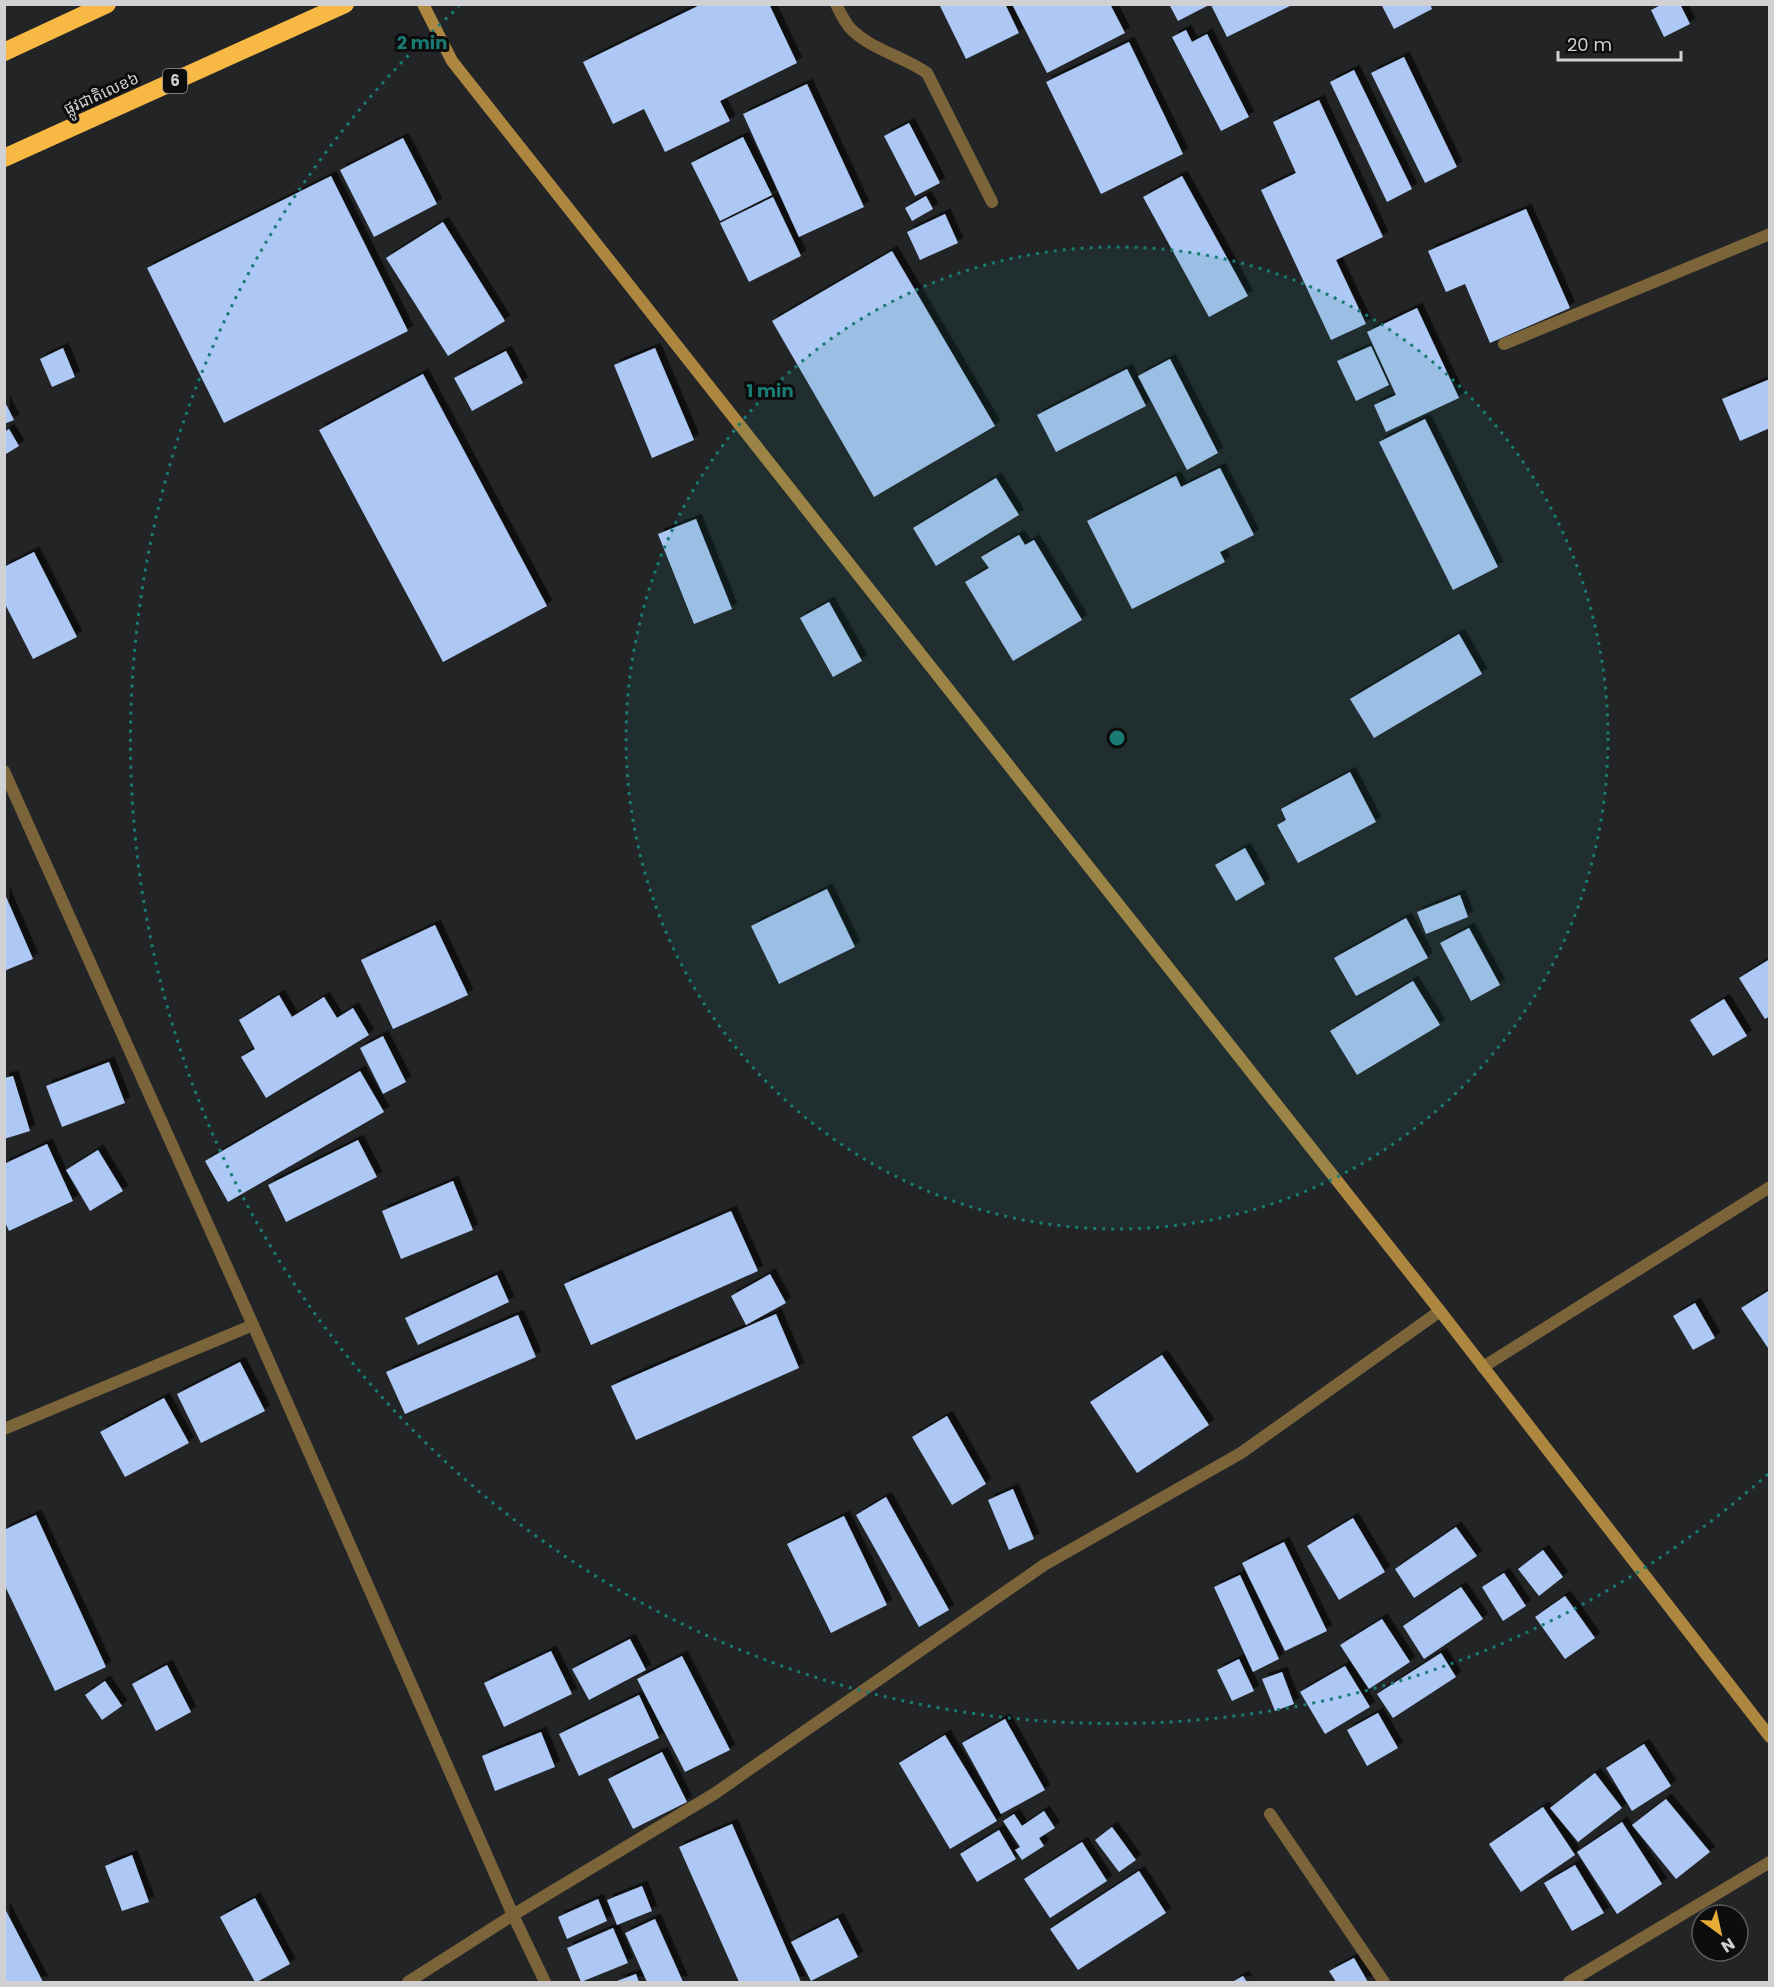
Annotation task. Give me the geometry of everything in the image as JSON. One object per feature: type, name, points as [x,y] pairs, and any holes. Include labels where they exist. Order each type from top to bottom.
[{"type":"highway","points":[[4,52],[107,4]]},
{"type":"highway","name":"ផ្លូវជាតិលេខ៦","points":[[4,158],[345,4]]},
{"type":"street","points":[[423,4],[452,61],[1440,1311],[1770,1737]]},
{"type":"street","points":[[836,4],[850,29],[875,46],[915,64],[927,73],[992,202]]},
{"type":"street","points":[[1504,344],[1770,234]]},
{"type":"street","points":[[4,771],[545,1983]]},
{"type":"street","points":[[1483,1367],[1770,1187]]},
{"type":"street","points":[[408,1983],[513,1915],[714,1794],[1044,1565],[1241,1453],[1440,1311]]},
{"type":"street","points":[[4,1429],[253,1325]]},
{"type":"street","points":[[1270,1814],[1384,1983]]},
{"type":"street","points":[[1569,1983],[1770,1862]]},
{"type":"building","points":[[702,4],[769,4],[797,63],[720,101],[730,121],[665,152],[644,109],[613,124],[583,62]]},
{"type":"building","points":[[939,4],[1005,4],[1019,33],[966,59]]},
{"type":"building","points":[[1012,4],[1110,4],[1125,33],[1047,73]]},
{"type":"building","points":[[1169,4],[1206,4],[1207,6],[1178,21]]},
{"type":"building","points":[[1381,4],[1430,4],[1432,9],[1394,29]]},
{"type":"building","points":[[1663,4],[1680,4],[1690,24],[1664,37],[1651,10]]},
{"type":"building","points":[[1211,5],[1292,5],[1227,37]]},
{"type":"building","points":[[1186,30],[1192,42],[1207,34],[1249,117],[1221,131],[1172,37]]},
{"type":"building","points":[[1129,42],[1183,154],[1101,194],[1046,82]]},
{"type":"building","points":[[1404,57],[1457,167],[1425,183],[1371,73]]},
{"type":"building","points":[[1354,70],[1412,189],[1387,202],[1330,82]]},
{"type":"building","points":[[807,84],[864,207],[799,237],[743,114]]},
{"type":"building","points":[[1319,100],[1383,237],[1336,260],[1366,324],[1331,340],[1261,190],[1296,173],[1273,122]]},
{"type":"building","points":[[909,123],[940,183],[915,196],[884,136]]},
{"type":"building","points":[[743,137],[772,195],[720,221],[691,163]]},
{"type":"building","points":[[403,138],[437,204],[374,237],[340,170]]},
{"type":"building","points":[[331,176],[408,331],[224,423],[147,268]]},
{"type":"building","points":[[1182,176],[1248,296],[1209,317],[1143,197]]},
{"type":"building","points":[[926,196],[933,209],[912,221],[905,208]]},
{"type":"building","points":[[773,197],[801,256],[749,282],[720,223]]},
{"type":"building","points":[[1526,209],[1570,308],[1490,343],[1465,284],[1446,292],[1428,251]]},
{"type":"building","points":[[945,214],[958,243],[920,260],[907,232]]},
{"type":"building","points":[[443,222],[505,321],[448,356],[386,258]]},
{"type":"building","points":[[892,251],[995,426],[874,497],[772,321]]},
{"type":"building","points":[[1417,308],[1459,398],[1386,432],[1374,405],[1396,395],[1367,332]]},
{"type":"building","points":[[1371,346],[1389,385],[1356,401],[1337,361]]},
{"type":"building","points":[[63,348],[75,377],[52,387],[40,359]]},
{"type":"building","points":[[655,348],[694,440],[652,458],[614,365]]},
{"type":"building","points":[[506,351],[523,383],[472,411],[454,378]]},
{"type":"building","points":[[1170,359],[1218,453],[1187,470],[1138,376]]},
{"type":"building","points":[[1127,369],[1146,406],[1056,452],[1037,415]]},
{"type":"building","points":[[423,374],[547,606],[443,662],[319,430]]},
{"type":"building","points":[[1770,379],[1770,428],[1740,441],[1722,399]]},
{"type":"building","points":[[4,400],[14,420],[4,424]]},
{"type":"building","points":[[1425,419],[1498,567],[1453,590],[1379,442]]},
{"type":"building","points":[[9,429],[19,446],[6,454],[4,432]]},
{"type":"building","points":[[1220,468],[1254,535],[1220,552],[1225,562],[1132,609],[1087,521],[1176,476],[1181,487]]},
{"type":"building","points":[[996,478],[1019,515],[936,566],[913,528]]},
{"type":"building","points":[[696,519],[732,609],[694,624],[658,534]]},
{"type":"building","points":[[1019,535],[1025,545],[1034,540],[1082,620],[1013,661],[965,582],[989,568],[981,557]]},
{"type":"building","points":[[34,552],[77,637],[33,659],[4,602],[4,567]]},
{"type":"building","points":[[829,602],[862,661],[833,677],[800,618]]},
{"type":"building","points":[[1459,634],[1482,674],[1374,738],[1350,699]]},
{"type":"building","points":[[1350,772],[1376,822],[1298,863],[1277,825],[1286,820],[1281,809]]},
{"type":"building","points":[[1245,848],[1265,884],[1236,901],[1215,865]]},
{"type":"building","points":[[827,889],[855,947],[779,984],[751,926]]},
{"type":"building","points":[[4,892],[33,959],[4,971]]},
{"type":"building","points":[[1460,895],[1468,917],[1426,934],[1417,912]]},
{"type":"building","points":[[1406,918],[1428,958],[1356,996],[1334,958]]},
{"type":"building","points":[[435,925],[468,995],[393,1029],[361,960]]},
{"type":"building","points":[[1469,928],[1500,985],[1471,1001],[1440,943]]},
{"type":"building","points":[[1770,959],[1770,1016],[1765,1019],[1739,978]]},
{"type":"building","points":[[1413,981],[1440,1025],[1357,1075],[1330,1031]]},
{"type":"building","points":[[279,995],[292,1017],[324,997],[337,1018],[353,1008],[369,1035],[266,1098],[241,1057],[255,1049],[239,1020]]},
{"type":"building","points":[[1724,999],[1747,1036],[1713,1056],[1690,1020]]},
{"type":"building","points":[[383,1036],[406,1082],[383,1094],[360,1048]]},
{"type":"building","points":[[109,1062],[125,1103],[62,1127],[46,1086]]},
{"type":"building","points":[[360,1071],[384,1112],[228,1202],[205,1161]]},
{"type":"building","points":[[13,1076],[30,1131],[4,1139],[4,1078]]},
{"type":"building","points":[[358,1140],[377,1177],[286,1222],[268,1185]]},
{"type":"building","points":[[47,1144],[73,1201],[9,1231],[4,1220],[4,1164]]},
{"type":"building","points":[[98,1150],[123,1191],[90,1211],[66,1170]]},
{"type":"building","points":[[453,1181],[473,1230],[401,1259],[382,1211]]},
{"type":"building","points":[[731,1211],[758,1271],[591,1345],[564,1284]]},
{"type":"building","points":[[770,1274],[786,1303],[746,1325],[731,1296]]},
{"type":"building","points":[[497,1275],[509,1302],[418,1345],[405,1318]]},
{"type":"building","points":[[1770,1290],[1770,1351],[1741,1308]]},
{"type":"building","points":[[1695,1303],[1715,1338],[1693,1350],[1673,1316]]},
{"type":"building","points":[[776,1314],[799,1368],[636,1440],[611,1386]]},
{"type":"building","points":[[518,1315],[536,1357],[405,1414],[386,1372]]},
{"type":"building","points":[[1162,1355],[1209,1425],[1137,1473],[1090,1402]]},
{"type":"building","points":[[240,1362],[265,1411],[201,1443],[177,1394]]},
{"type":"building","points":[[164,1398],[189,1443],[125,1477],[100,1432]]},
{"type":"building","points":[[947,1416],[986,1484],[952,1505],[912,1437]]},
{"type":"building","points":[[1013,1489],[1034,1539],[1009,1550],[988,1500]]},
{"type":"building","points":[[886,1497],[949,1610],[919,1627],[856,1515]]},
{"type":"building","points":[[36,1515],[106,1667],[55,1691],[4,1584],[4,1530]]},
{"type":"building","points":[[844,1516],[887,1605],[831,1633],[787,1544]]},
{"type":"building","points":[[1353,1518],[1385,1572],[1339,1600],[1307,1546]]},
{"type":"building","points":[[1456,1527],[1477,1556],[1414,1598],[1395,1569]]},
{"type":"building","points":[[1284,1542],[1327,1631],[1285,1651],[1242,1563]]},
{"type":"building","points":[[1543,1550],[1563,1577],[1539,1596],[1518,1569]]},
{"type":"building","points":[[1504,1573],[1526,1606],[1503,1621],[1482,1587]]},
{"type":"building","points":[[1240,1575],[1279,1659],[1253,1672],[1214,1587]]},
{"type":"building","points":[[1461,1587],[1483,1619],[1424,1659],[1403,1626]]},
{"type":"building","points":[[1565,1596],[1595,1638],[1565,1659],[1535,1617]]},
{"type":"building","points":[[1382,1619],[1410,1662],[1369,1689],[1340,1645]]},
{"type":"building","points":[[630,1639],[646,1670],[589,1700],[572,1669]]},
{"type":"building","points":[[551,1651],[572,1694],[504,1727],[484,1683]]},
{"type":"building","points":[[1441,1653],[1456,1677],[1393,1718],[1377,1694]]},
{"type":"building","points":[[682,1656],[730,1750],[685,1772],[637,1679]]},
{"type":"building","points":[[1239,1659],[1254,1691],[1232,1701],[1217,1670]]},
{"type":"building","points":[[167,1665],[191,1712],[156,1731],[132,1684]]},
{"type":"building","points":[[1345,1666],[1370,1707],[1325,1734],[1300,1692]]},
{"type":"building","points":[[1282,1672],[1294,1704],[1275,1711],[1262,1679]]},
{"type":"building","points":[[105,1681],[122,1706],[102,1720],[85,1695]]},
{"type":"building","points":[[639,1695],[659,1738],[579,1776],[559,1734]]},
{"type":"building","points":[[1378,1713],[1398,1748],[1367,1766],[1347,1730]]},
{"type":"building","points":[[1005,1719],[1045,1790],[1001,1814],[962,1743]]},
{"type":"building","points":[[541,1732],[555,1767],[495,1791],[482,1756]]},
{"type":"building","points":[[945,1735],[997,1821],[950,1849],[899,1763]]},
{"type":"building","points":[[1644,1744],[1671,1786],[1632,1811],[1606,1768]]},
{"type":"building","points":[[662,1752],[687,1802],[633,1829],[608,1779]]},
{"type":"building","points":[[1595,1773],[1622,1808],[1578,1842],[1550,1808]]},
{"type":"building","points":[[1666,1799],[1710,1852],[1676,1879],[1632,1825]]},
{"type":"building","points":[[1543,1807],[1575,1855],[1521,1892],[1489,1844]]},
{"type":"building","points":[[1044,1811],[1055,1828],[1039,1838],[1044,1846],[1022,1860],[1015,1850],[1020,1847],[1003,1821],[1014,1814],[1022,1826]]},
{"type":"building","points":[[1622,1822],[1662,1884],[1617,1914],[1577,1852]]},
{"type":"building","points":[[732,1824],[801,1982],[739,1982],[679,1847]]},
{"type":"building","points":[[1112,1827],[1136,1860],[1119,1872],[1095,1840]]},
{"type":"building","points":[[999,1830],[1016,1859],[977,1882],[960,1854]]},
{"type":"building","points":[[1082,1842],[1107,1881],[1050,1918],[1024,1879]]},
{"type":"building","points":[[132,1855],[149,1902],[122,1911],[105,1866]]},
{"type":"building","points":[[1575,1865],[1604,1913],[1572,1931],[1544,1883]]},
{"type":"building","points":[[1139,1871],[1166,1913],[1078,1970],[1050,1929]]},
{"type":"building","points":[[642,1886],[652,1911],[617,1925],[607,1900]]},
{"type":"building","points":[[255,1898],[290,1964],[257,1982],[220,1917]]},
{"type":"building","points":[[598,1899],[607,1921],[567,1939],[558,1917]]},
{"type":"building","points":[[4,1907],[43,1982],[4,1982]]},
{"type":"building","points":[[838,1918],[858,1957],[811,1981],[791,1942]]},
{"type":"building","points":[[655,1919],[683,1982],[647,1982],[625,1933]]},
{"type":"building","points":[[613,1928],[628,1963],[581,1982],[567,1948]]},
{"type":"building","points":[[1354,1958],[1368,1982],[1336,1982],[1329,1971]]},
{"type":"building","points":[[636,1974],[639,1982],[614,1982]]},
{"type":"building","points":[[1243,1976],[1247,1982],[1232,1982]]}]
